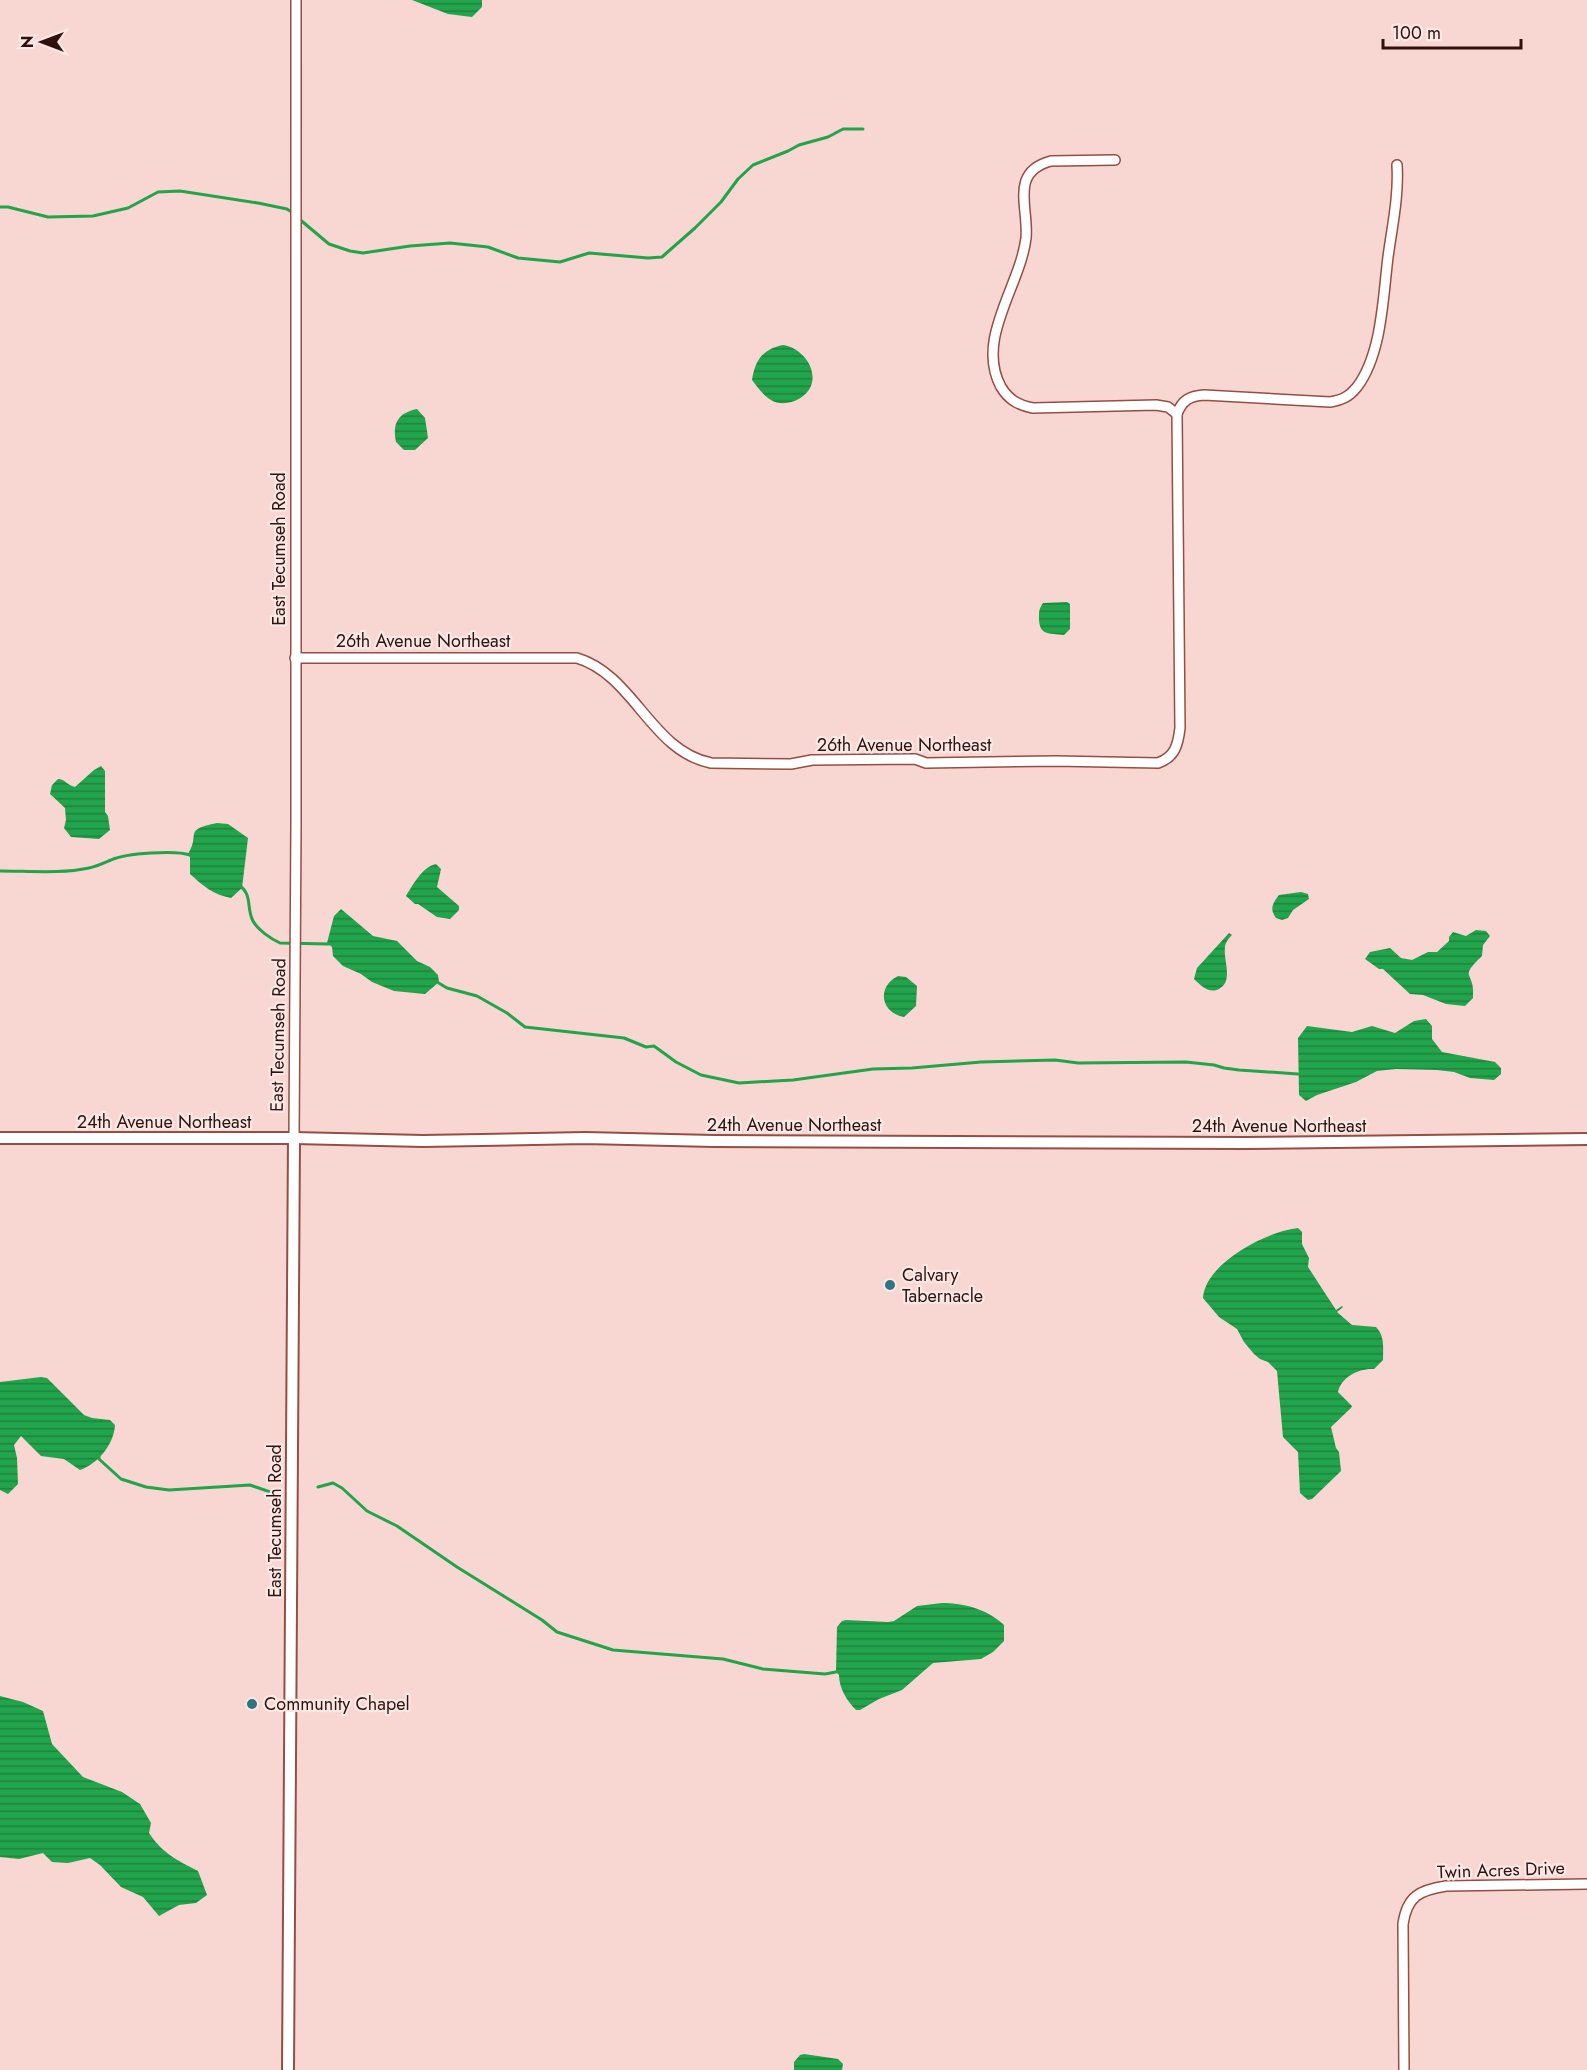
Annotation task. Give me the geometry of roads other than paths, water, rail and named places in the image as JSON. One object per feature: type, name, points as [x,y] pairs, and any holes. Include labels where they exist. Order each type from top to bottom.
[{"type":"street","name":"East Tecumseh Road","points":[[288,2070],[296,960],[296,0]]},
{"type":"street","points":[[1115,160],[1043,163],[1028,176],[1023,185],[1027,228],[1024,252],[992,348],[997,379],[1007,397],[1024,407],[1156,405],[1168,407],[1177,414],[1184,401],[1204,395],[1330,402],[1347,398],[1357,386],[1375,345],[1396,201],[1397,165]]},
{"type":"street","name":"26th Avenue Northeast","points":[[295,658],[555,657],[579,659],[594,665],[608,675],[683,753],[699,761],[711,763],[791,764],[812,760],[915,759],[926,763],[1056,761],[1158,763],[1166,760],[1176,748],[1180,728],[1177,414]]},
{"type":"street","name":"24th Avenue Northeast","points":[[0,1138],[294,1138],[423,1141],[585,1138],[714,1141],[1246,1143],[1587,1139]]},
{"type":"street","name":"Twin Acres Drive","points":[[1404,2070],[1403,1924],[1407,1907],[1412,1900],[1427,1889],[1446,1886],[1587,1884]]},
{"type":"waterway","points":[[298,218],[329,244],[363,253],[450,243],[488,247],[518,258],[560,262],[589,253],[662,257],[721,202],[738,179],[753,165],[799,145],[828,137],[843,129],[863,129]]},
{"type":"waterway","points":[[0,207],[48,217],[93,216],[128,208],[158,192],[180,191],[258,203],[287,209],[293,213]]},
{"type":"waterway","points":[[0,871],[67,871],[89,868],[118,858],[139,854],[183,853],[190,855]]},
{"type":"waterway","points":[[239,885],[248,897],[253,921],[269,937],[280,943],[329,944]]},
{"type":"waterway","points":[[437,982],[447,988],[477,996],[507,1013],[525,1027],[624,1038],[646,1047],[654,1046],[676,1062],[701,1075],[739,1083],[793,1080],[873,1069],[1055,1060],[1078,1063],[1186,1062],[1239,1070],[1298,1074]]},
{"type":"waterway","points":[[99,1455],[99,1459],[121,1479],[146,1487],[169,1490],[250,1485],[276,1494]]},
{"type":"waterway","points":[[318,1487],[333,1483],[342,1488],[367,1511],[397,1526],[557,1632],[613,1650],[723,1659],[763,1669],[825,1674],[836,1672]]},
{"type":"place","name":"Calvary Tabernacle","points":[[890,1285]]},
{"type":"place","name":"Community Chapel","points":[[252,1704]]}]
